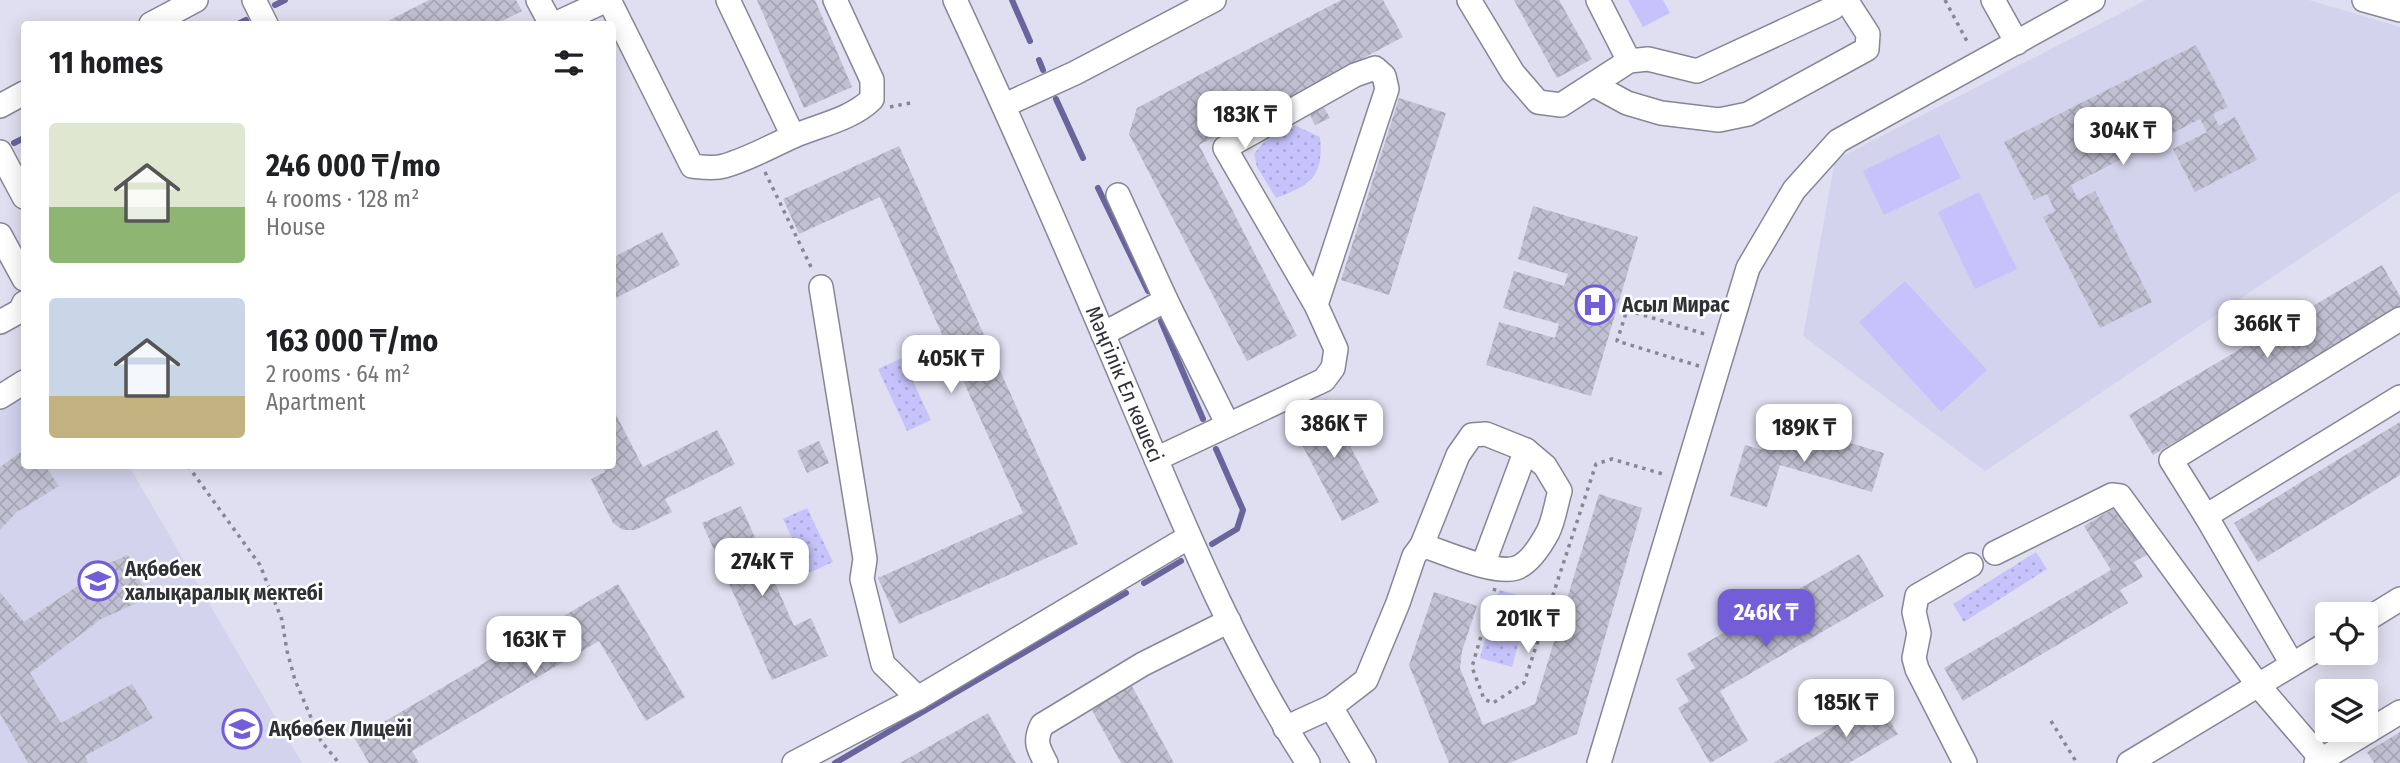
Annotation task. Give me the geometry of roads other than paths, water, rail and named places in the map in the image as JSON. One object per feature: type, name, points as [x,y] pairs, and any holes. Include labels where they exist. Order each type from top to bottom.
[{"type":"street","points":[[157,21],[196,0]]},
{"type":"street","points":[[254,0],[264,21]]},
{"type":"street","points":[[538,0],[551,21]]},
{"type":"street","points":[[560,21],[608,0],[692,166],[722,167],[862,110],[872,99],[872,79],[835,0]]},
{"type":"street","points":[[728,0],[793,136]]},
{"type":"street","name":"Мәңгілік Ел көшесі","points":[[955,0],[1005,105],[1189,537],[1285,728],[1308,763]]},
{"type":"street","points":[[1005,105],[1075,73],[1214,0]]},
{"type":"street","points":[[1469,0],[1513,73],[1538,102],[1561,104],[1629,61],[1648,59],[1697,71],[1833,8],[1840,0]]},
{"type":"street","points":[[1598,0],[1629,61]]},
{"type":"street","points":[[1594,85],[1627,103],[1661,113],[1719,120],[1748,114],[1867,49],[1868,34],[1846,0]]},
{"type":"street","points":[[1993,0],[2017,43]]},
{"type":"street","points":[[1599,763],[1748,268],[1794,190],[1838,141],[2093,0]]},
{"type":"street","points":[[2364,0],[2400,10]]},
{"type":"street","points":[[1156,459],[1324,380],[1333,368],[1336,349],[1316,305],[1225,148],[1355,75],[1375,68],[1384,76],[1387,89],[1316,305]]},
{"type":"street","points":[[0,106],[21,95]]},
{"type":"street","points":[[0,152],[21,191]]},
{"type":"street","points":[[1118,195],[1228,425]]},
{"type":"street","points":[[0,235],[21,274]]},
{"type":"street","points":[[821,287],[865,559],[862,579],[883,664],[918,698]]},
{"type":"street","points":[[1103,334],[1166,300]]},
{"type":"street","points":[[0,322],[21,310]]},
{"type":"street","points":[[2292,664],[2171,460],[2400,319]]},
{"type":"street","points":[[0,397],[21,385]]},
{"type":"street","points":[[2206,516],[2400,397]]},
{"type":"street","points":[[1285,728],[1331,706],[1366,680],[1458,454],[1472,435],[1486,434],[1526,450],[1545,466],[1560,491],[1548,531],[1530,559],[1515,568],[1491,567],[1422,545]]},
{"type":"street","points":[[1491,567],[1526,450]]},
{"type":"street","points":[[1996,553],[2112,495],[2120,496],[2258,685],[2321,762],[2400,712]]},
{"type":"street","points":[[794,763],[918,698],[1189,537]]},
{"type":"street","points":[[1965,763],[1917,669],[1914,658],[1919,634],[1914,612],[1917,596],[1971,565]]},
{"type":"street","points":[[2378,613],[2400,600]]},
{"type":"street","points":[[1046,763],[1037,745],[1037,734],[1042,725],[1143,664],[1229,621]]},
{"type":"street","points":[[2130,763],[2315,651]]},
{"type":"street","points":[[1331,706],[1364,763]]},
{"type":"waterway","points":[[275,5],[285,0]]},
{"type":"waterway","points":[[1012,0],[1030,41]]},
{"type":"waterway","points":[[1039,60],[1043,70]]},
{"type":"waterway","points":[[1056,99],[1083,158]]},
{"type":"waterway","points":[[14,143],[21,140]]},
{"type":"waterway","points":[[1098,188],[1148,291]]},
{"type":"waterway","points":[[1161,321],[1203,419]]},
{"type":"waterway","points":[[1212,544],[1237,529],[1243,510],[1216,449]]},
{"type":"waterway","points":[[1144,583],[1181,561]]},
{"type":"waterway","points":[[835,763],[1126,593]]},
{"type":"place","name":"Асыл Мирас","points":[[1595,305]]},
{"type":"place","name":"Ақбөбек халықаралық мектебі","points":[[98,581]]},
{"type":"place","name":"Ақбөбек Лицейі","points":[[242,729]]}]
